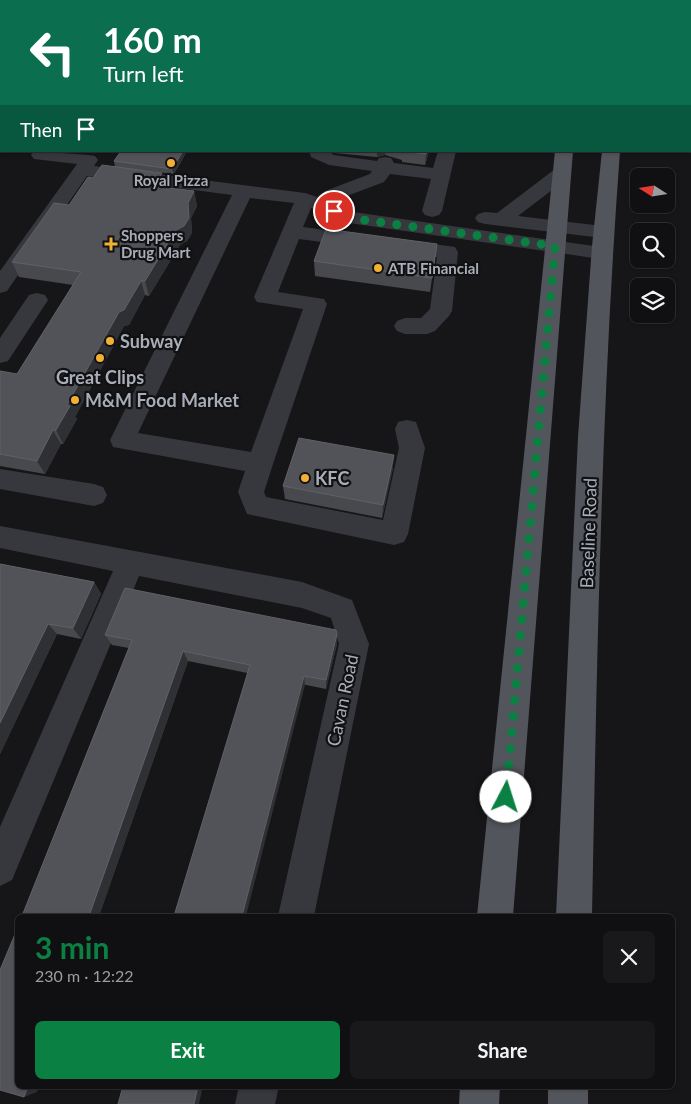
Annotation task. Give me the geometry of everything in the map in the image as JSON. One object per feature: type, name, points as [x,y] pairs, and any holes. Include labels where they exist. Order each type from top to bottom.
[{"type":"main road","points":[[495,914],[564,152]]},
{"type":"main road","name":"Baseline Road","points":[[574,914],[586,558],[602,243],[611,152]]},
{"type":"main road","points":[[479,1104],[480,1089]]},
{"type":"main road","points":[[568,1089],[568,1104]]},
{"type":"street","points":[[42,152],[40,155],[88,161],[312,202],[356,201],[501,220],[556,236]]},
{"type":"street","points":[[318,152],[322,157],[329,160],[386,160],[441,175]]},
{"type":"street","points":[[432,211],[447,152]]},
{"type":"street","points":[[386,160],[377,178],[312,202],[291,232],[265,297],[316,304],[251,492],[256,506],[394,534],[412,448],[407,430]]},
{"type":"street","points":[[0,286],[88,161]]},
{"type":"street","points":[[501,220],[562,173]]},
{"type":"street","points":[[244,191],[122,440],[260,464]]},
{"type":"street","points":[[312,202],[349,218],[556,236],[602,243]]},
{"type":"street","points":[[291,232],[448,252],[441,311],[427,326],[406,326]]},
{"type":"street","points":[[0,355],[37,300]]},
{"type":"street","points":[[0,479],[94,495]]},
{"type":"street","name":"Cavan Road","points":[[0,537],[302,595],[342,609],[354,644],[296,914]]},
{"type":"street","points":[[0,868],[131,561]]},
{"type":"street","points":[[255,1104],[258,1089]]},
{"type":"building","points":[[120,152],[182,152],[172,169],[114,161]]},
{"type":"building","points":[[410,152],[427,152],[426,154]]},
{"type":"building","points":[[102,165],[162,173],[154,186],[194,191],[188,203],[189,218],[184,226],[176,230],[145,281],[141,281],[124,310],[119,312],[67,405],[70,406],[56,430],[53,430],[37,461],[0,454],[0,371],[17,374],[81,272],[12,262],[54,203],[69,205],[88,177],[93,178]]},
{"type":"building","points":[[326,229],[437,244],[432,278],[314,261]]},
{"type":"building","points":[[299,438],[394,455],[383,505],[283,486]]},
{"type":"building","points":[[0,564],[94,582],[73,628],[48,624],[0,723]]},
{"type":"building","points":[[125,588],[336,630],[337,634],[326,680],[304,676],[243,914],[175,914],[250,665],[183,651],[90,914],[23,914],[132,640],[105,635]]},
{"type":"building","points":[[15,934],[15,1089],[27,1089],[24,1097],[0,1090],[0,970]]},
{"type":"building","points":[[122,1089],[197,1089],[194,1104],[118,1104]]},
{"type":"place","name":"Royal Pizza","points":[[171,163]]},
{"type":"place","name":"Shoppers Drug Mart","points":[[111,244]]},
{"type":"place","name":"ATB Financial","points":[[378,268]]},
{"type":"place","name":"Subway","points":[[110,341]]},
{"type":"place","name":"Great Clips","points":[[100,358]]},
{"type":"place","name":"M&M Food Market","points":[[75,400]]},
{"type":"place","name":"KFC","points":[[305,478]]},
{"type":"route","points":[[334,211],[349,218],[555,246],[506,797]]}]
